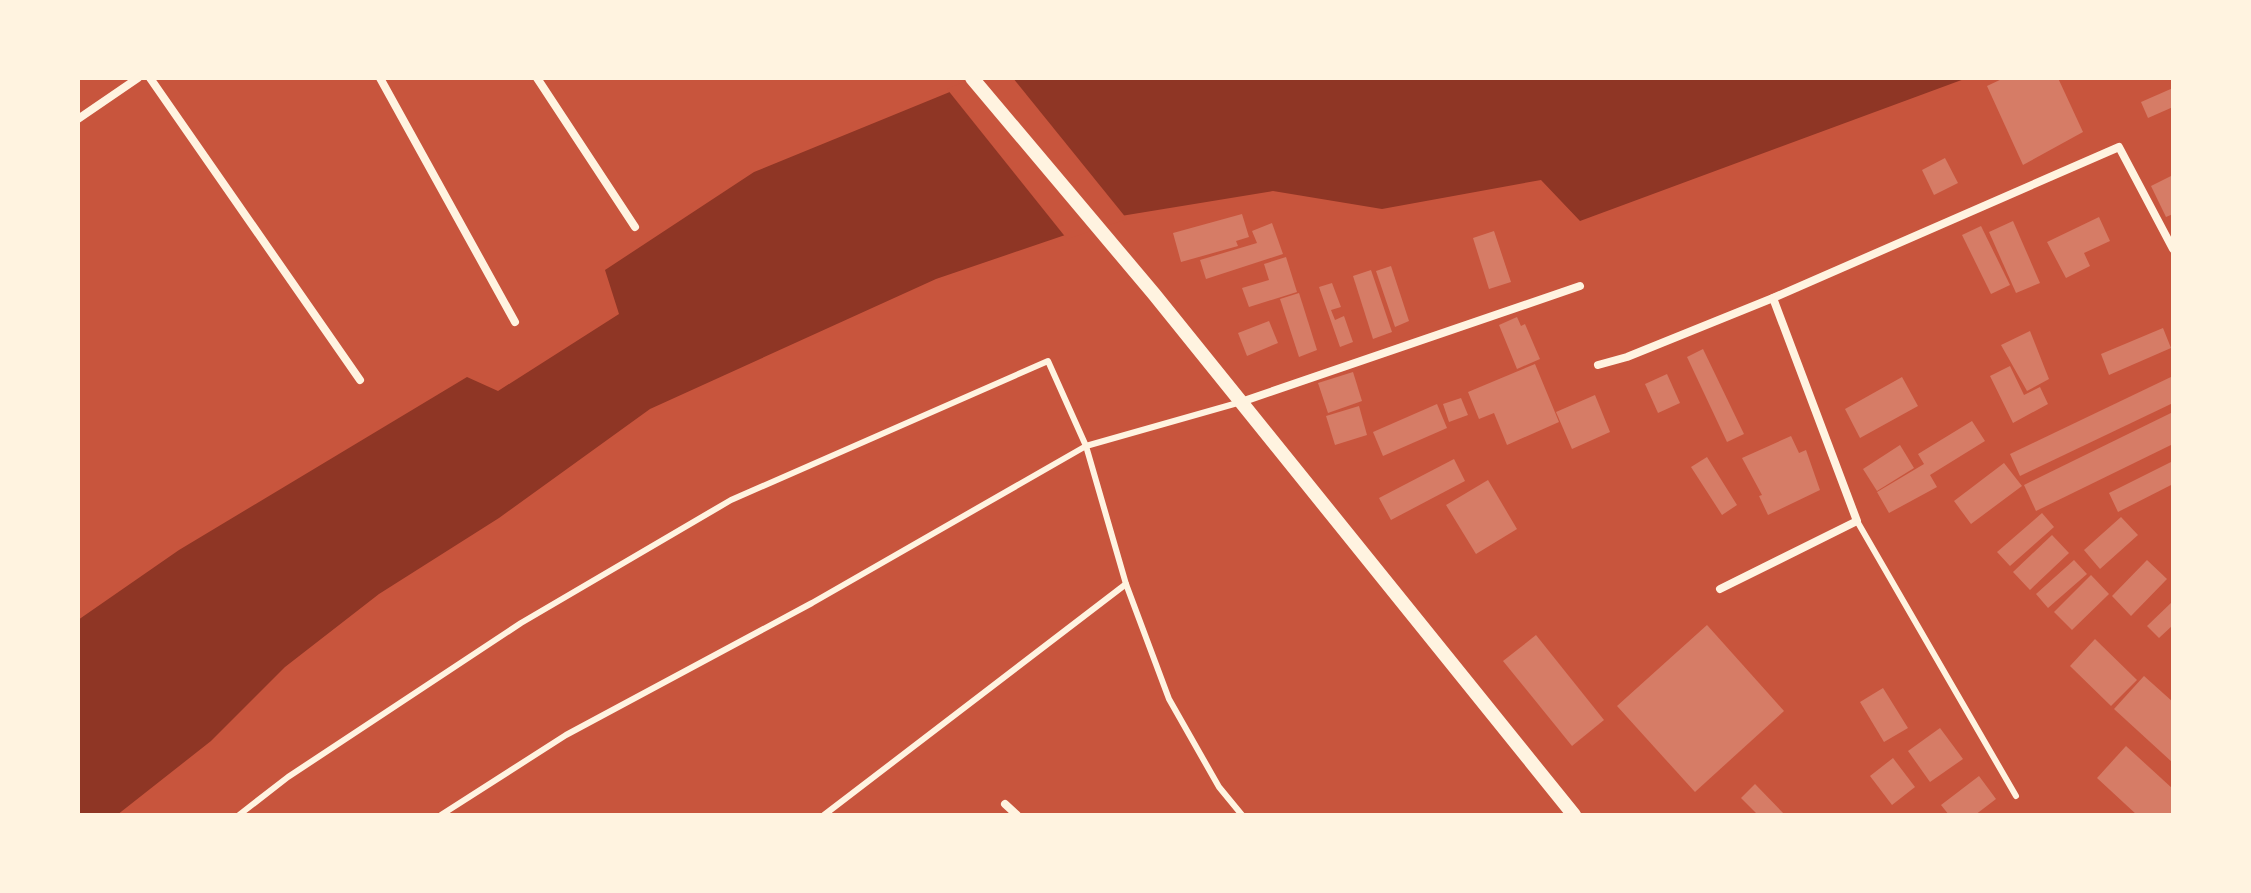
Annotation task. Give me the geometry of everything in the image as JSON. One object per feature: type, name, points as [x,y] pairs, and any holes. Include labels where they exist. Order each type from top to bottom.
[{"type":"street","points":[[78,119],[138,78]]},
{"type":"street","points":[[150,78],[360,380]]},
{"type":"street","points":[[380,78],[515,322]]},
{"type":"street","points":[[537,78],[635,227]]},
{"type":"street","points":[[972,78],[1154,294],[1574,815]]},
{"type":"street","points":[[1598,365],[1627,357],[1773,298],[2119,147],[2173,249]]},
{"type":"street","points":[[1241,402],[1580,286]]},
{"type":"street","points":[[1720,589],[1857,521],[1773,298]]},
{"type":"street","points":[[1005,804],[1017,815]]},
{"type":"lane","points":[[239,815],[288,777],[521,623],[731,500],[1048,361],[1086,446],[1126,584],[1169,699],[1219,787],[1242,815]]},
{"type":"lane","points":[[441,815],[566,735],[812,603],[1086,446],[1241,402]]},
{"type":"lane","points":[[1857,521],[2016,796]]},
{"type":"lane","points":[[824,815],[1126,584]]},
{"type":"shaded area","points":[[984,78],[1967,78],[1580,221],[1541,180],[1382,209],[1273,191],[1121,216],[936,279],[650,409],[499,518],[379,594],[285,667],[211,741],[117,815],[78,815],[78,620],[179,550],[467,377],[498,391],[619,314],[605,270],[754,172]]},
{"type":"pier","points":[[973,78],[1013,78],[1127,219],[1067,239],[947,89]]},
{"type":"building","points":[[2004,78],[2058,78],[2083,132],[2023,165],[1987,86]]},
{"type":"building","points":[[2173,88],[2173,107],[2148,118],[2141,102]]},
{"type":"building","points":[[1945,158],[1958,183],[1934,195],[1922,170]]},
{"type":"building","points":[[2173,175],[2173,214],[2166,217],[2151,186]]},
{"type":"building","points":[[1242,214],[1249,237],[1236,241],[1238,246],[1181,262],[1173,233]]},
{"type":"building","points":[[2099,217],[2110,241],[2084,253],[2090,266],[2066,278],[2047,242]]},
{"type":"building","points":[[2013,221],[2040,283],[2016,293],[1989,232]]},
{"type":"building","points":[[1272,223],[1283,254],[1206,279],[1200,260],[1257,243],[1252,231]]},
{"type":"building","points":[[1981,226],[2010,285],[1991,294],[1962,235]]},
{"type":"building","points":[[1494,231],[1511,282],[1489,289],[1473,238]]},
{"type":"building","points":[[1286,257],[1297,292],[1249,307],[1242,288],[1269,280],[1264,264]]},
{"type":"building","points":[[1391,266],[1409,321],[1395,327],[1376,271]]},
{"type":"building","points":[[1371,270],[1392,332],[1373,339],[1353,276]]},
{"type":"building","points":[[1332,283],[1341,307],[1331,310],[1335,320],[1344,316],[1353,342],[1340,347],[1319,287]]},
{"type":"building","points":[[1299,293],[1317,350],[1299,357],[1280,299]]},
{"type":"building","points":[[1517,317],[1521,326],[1525,324],[1540,359],[1517,369],[1499,325]]},
{"type":"building","points":[[1269,321],[1278,343],[1247,356],[1238,333]]},
{"type":"building","points":[[2163,328],[2171,348],[2109,375],[2101,354]]},
{"type":"building","points":[[2030,331],[2049,379],[2027,391],[2001,345]]},
{"type":"building","points":[[1703,349],[1744,434],[1727,442],[1687,357]]},
{"type":"building","points":[[1535,364],[1559,422],[1507,445],[1494,413],[1479,419],[1468,392]]},
{"type":"building","points":[[2010,366],[2024,395],[2040,387],[2048,404],[2013,423],[1990,376]]},
{"type":"building","points":[[1353,372],[1362,401],[1328,413],[1318,383]]},
{"type":"building","points":[[1667,374],[1680,403],[1658,413],[1645,384]]},
{"type":"building","points":[[2173,376],[2173,403],[2020,476],[2010,454]]},
{"type":"building","points":[[1902,377],[1918,406],[1860,438],[1845,409]]},
{"type":"building","points":[[1595,395],[1610,432],[1572,449],[1556,412]]},
{"type":"building","points":[[1461,398],[1468,415],[1449,422],[1443,404]]},
{"type":"building","points":[[1437,404],[1447,428],[1383,456],[1373,432]]},
{"type":"building","points":[[1359,406],[1367,435],[1335,445],[1326,416]]},
{"type":"building","points":[[2173,412],[2173,444],[2036,511],[2024,485]]},
{"type":"building","points":[[1972,421],[1985,441],[1930,475],[1937,487],[1889,513],[1877,492],[1924,464],[1918,454]]},
{"type":"building","points":[[1791,436],[1799,453],[1806,450],[1820,490],[1768,515],[1759,496],[1762,495],[1742,458]]},
{"type":"building","points":[[1900,445],[1914,468],[1877,491],[1863,469]]},
{"type":"building","points":[[1707,457],[1737,505],[1722,515],[1691,467]]},
{"type":"building","points":[[1454,459],[1465,481],[1391,520],[1379,498]]},
{"type":"building","points":[[2173,461],[2173,484],[2118,512],[2109,493]]},
{"type":"building","points":[[2004,463],[2022,486],[1971,524],[1954,501]]},
{"type":"building","points":[[1488,480],[1517,529],[1476,554],[1446,505]]},
{"type":"building","points":[[2042,513],[2054,527],[2010,566],[1997,552]]},
{"type":"building","points":[[2121,517],[2138,535],[2100,569],[2084,550]]},
{"type":"building","points":[[2052,535],[2069,553],[2030,590],[2013,572]]},
{"type":"building","points":[[2074,560],[2087,574],[2048,608],[2036,594]]},
{"type":"building","points":[[2147,560],[2167,579],[2131,616],[2112,596]]},
{"type":"building","points":[[2091,575],[2109,594],[2072,630],[2054,612]]},
{"type":"building","points":[[2173,601],[2173,625],[2159,638],[2147,626]]},
{"type":"building","points":[[1707,625],[1784,711],[1695,792],[1617,706]]},
{"type":"building","points":[[1536,635],[1604,720],[1572,746],[1503,661]]},
{"type":"building","points":[[2095,639],[2137,680],[2111,706],[2070,666]]},
{"type":"building","points":[[2144,676],[2173,702],[2173,763],[2114,709]]},
{"type":"building","points":[[1883,688],[1908,728],[1884,742],[1860,702]]},
{"type":"building","points":[[1940,728],[1963,759],[1930,782],[1908,751]]},
{"type":"building","points":[[2126,746],[2173,789],[2173,811],[2170,815],[2137,815],[2097,778]]},
{"type":"building","points":[[1893,758],[1915,787],[1892,805],[1870,776]]},
{"type":"building","points":[[1979,776],[1996,799],[1975,815],[1949,815],[1941,805]]},
{"type":"building","points":[[1755,784],[1785,815],[1758,815],[1741,798]]}]
